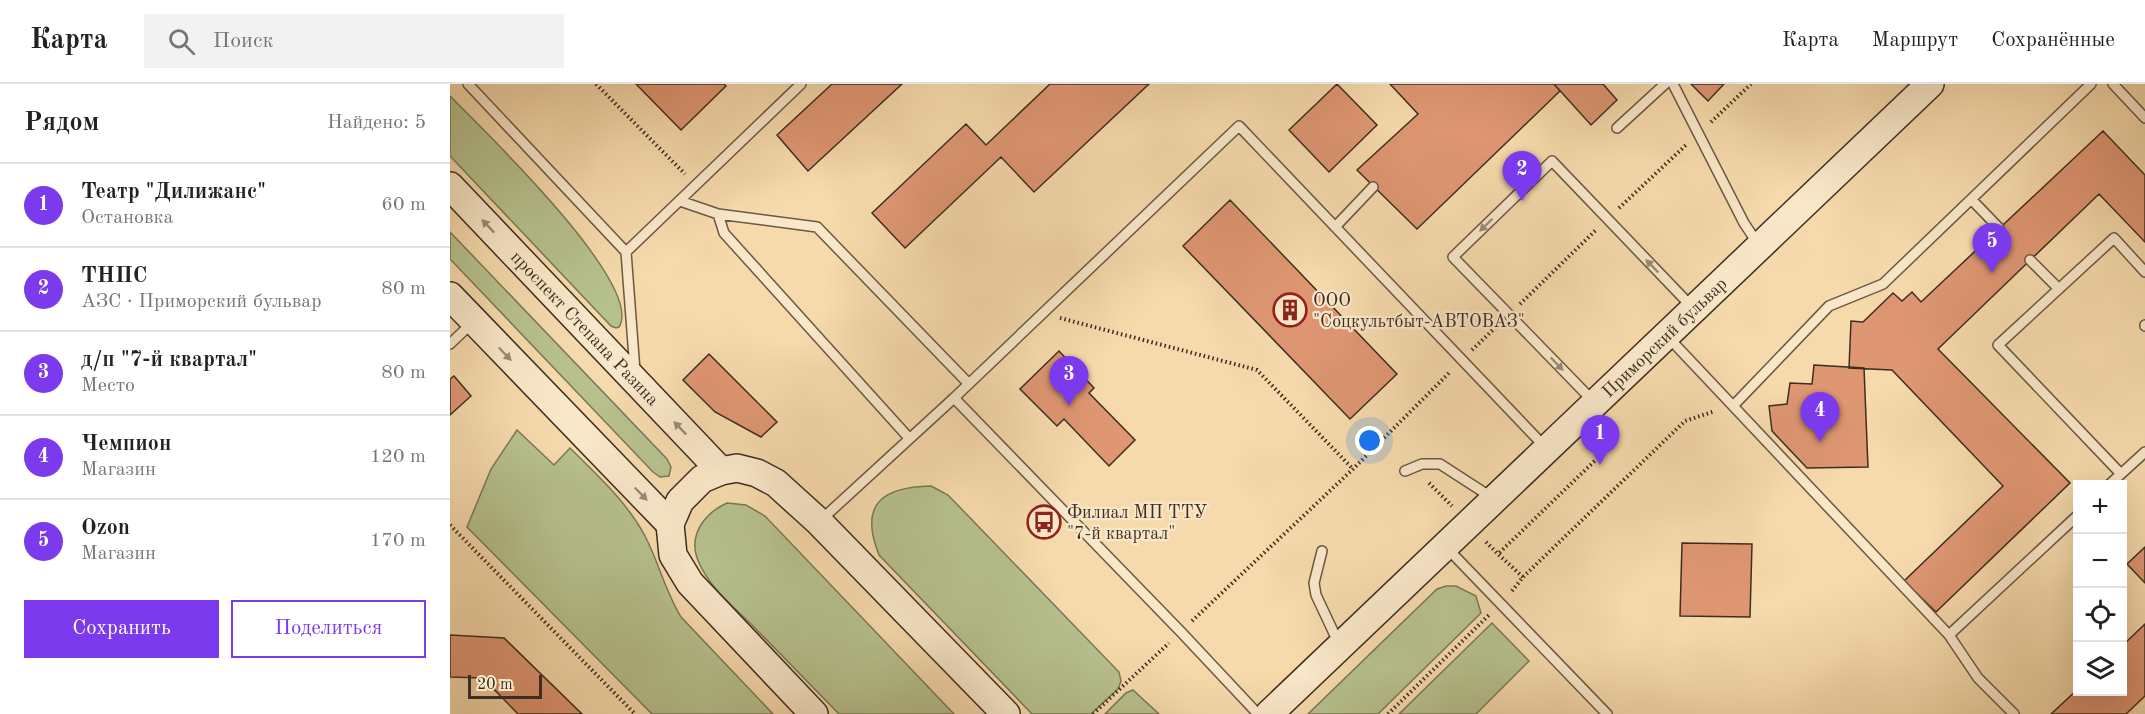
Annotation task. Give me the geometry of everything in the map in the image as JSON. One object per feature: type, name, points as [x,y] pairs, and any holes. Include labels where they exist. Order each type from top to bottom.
[{"type":"main road","name":"Приморский бульвар","points":[[1269,714],[1930,84]]},
{"type":"main road","name":"проспект Степана Разина","points":[[450,186],[721,471]]},
{"type":"main road","points":[[450,296],[669,524]]},
{"type":"main road","points":[[814,714],[690,584],[673,555],[669,524],[680,501],[702,479],[721,471],[737,468],[757,473],[776,483],[819,522],[1006,714]]},
{"type":"lane","points":[[468,84],[626,252],[636,382]]},
{"type":"lane","points":[[626,252],[801,84]]},
{"type":"lane","points":[[1617,128],[1665,84]]},
{"type":"lane","points":[[1673,84],[1744,223],[1759,246]]},
{"type":"lane","points":[[1733,406],[1830,306],[1883,284],[2091,84]]},
{"type":"lane","points":[[2113,84],[2145,118]]},
{"type":"lane","points":[[819,522],[969,384],[1239,126],[1546,448]]},
{"type":"lane","points":[[1594,403],[1453,257],[1535,177],[1552,161],[1693,308]]},
{"type":"lane","points":[[1335,227],[1373,187]]},
{"type":"lane","points":[[1972,200],[1999,228]]},
{"type":"lane","points":[[680,201],[718,214],[817,227],[969,384]]},
{"type":"lane","points":[[718,214],[724,233],[909,438]]},
{"type":"lane","points":[[2121,474],[1998,345],[2114,238],[2145,272]]},
{"type":"lane","points":[[2030,260],[2059,289]]},
{"type":"lane","points":[[450,344],[474,321]]},
{"type":"lane","points":[[1666,335],[1949,635],[1978,678],[2014,714]]},
{"type":"lane","points":[[954,398],[1258,714]]},
{"type":"lane","points":[[2114,480],[2145,452]]},
{"type":"lane","points":[[1405,471],[1422,464],[1440,464],[1494,498]]},
{"type":"lane","points":[[1949,635],[2073,520]]},
{"type":"lane","points":[[1445,546],[1607,714]]},
{"type":"lane","points":[[1322,550],[1314,583],[1316,595],[1340,646]]},
{"type":"path","points":[[596,84],[696,186]]},
{"type":"path","points":[[1708,124],[1751,84]]},
{"type":"path","points":[[1094,714],[1353,469],[1508,315],[1691,140]]},
{"type":"path","points":[[1043,313],[1257,370],[1353,469]]},
{"type":"path","points":[[1388,714],[1501,604],[1523,577],[1684,421],[1733,406]]},
{"type":"path","points":[[1523,577],[1498,554],[1606,450]]},
{"type":"path","points":[[450,525],[635,714]]},
{"type":"green space","points":[[450,96],[556,207],[585,244],[608,278],[621,306],[619,327],[611,326],[450,156]]},
{"type":"green space","points":[[450,232],[667,459],[671,467],[669,476],[660,477],[653,472],[450,259]]},
{"type":"green space","points":[[517,430],[554,465],[570,448],[611,489],[645,536],[681,617],[773,714],[652,714],[467,527],[491,469]]},
{"type":"green space","points":[[931,486],[948,495],[1119,672],[1121,681],[1118,689],[1091,714],[1032,714],[879,555],[873,538],[872,523],[873,511],[879,502],[887,495],[899,490]]},
{"type":"green space","points":[[727,503],[746,505],[765,516],[954,714],[839,714],[707,578],[695,549],[697,533],[712,512]]},
{"type":"green space","points":[[1456,586],[1476,596],[1481,613],[1378,714],[1308,714],[1437,589]]},
{"type":"green space","points":[[1492,623],[1529,661],[1476,714],[1399,714]]},
{"type":"green space","points":[[1133,690],[1159,714],[1105,714],[1126,693]]},
{"type":"building","points":[[636,84],[724,84],[726,86],[681,130]]},
{"type":"building","points":[[832,84],[902,84],[808,171],[777,135]]},
{"type":"building","points":[[1050,84],[1149,84],[1034,192],[1001,157],[905,248],[872,213],[966,124],[986,145]]},
{"type":"building","points":[[1337,84],[1377,125],[1329,172],[1289,130]]},
{"type":"building","points":[[1390,84],[1554,84],[1560,91],[1417,229],[1357,170],[1418,114]]},
{"type":"building","points":[[1554,84],[1603,84],[1617,100],[1591,125]]},
{"type":"building","points":[[1691,84],[1724,84],[1708,101]]},
{"type":"building","points":[[2103,131],[2145,175],[2145,242],[2099,194],[1938,349],[2070,483],[1936,612],[1904,581],[2003,486],[1892,370],[1849,368],[1851,321],[1863,322],[1893,293],[1902,301],[1912,292],[1921,302]]},
{"type":"building","name":"ООО \"Соцкультбыт-АВТОВАЗ\"","points":[[1230,200],[1397,374],[1350,419],[1183,246]]},
{"type":"building","points":[[1059,351],[1094,388],[1089,393],[1135,440],[1109,466],[1064,419],[1057,426],[1020,389]]},
{"type":"building","points":[[709,354],[777,422],[761,437],[715,412],[683,380]]},
{"type":"building","points":[[1814,365],[1864,368],[1868,467],[1807,468],[1772,431],[1769,406],[1787,404],[1790,383],[1812,384]]},
{"type":"building","points":[[454,376],[471,396],[450,415],[450,379]]},
{"type":"building","points":[[1682,543],[1752,544],[1750,617],[1680,616]]},
{"type":"building","points":[[2145,547],[2145,583],[2127,564]]},
{"type":"building","points":[[2145,624],[2145,696],[2126,714],[2051,714],[2073,694],[2073,696],[2127,696],[2127,641]]},
{"type":"building","points":[[450,635],[504,638],[582,714],[518,714],[483,678],[450,677]]},
{"type":"place","name":"ТНПС","points":[[1522,201]]},
{"type":"place","name":"Ozon","points":[[1992,273]]},
{"type":"place","name":"ООО \"Соцкультбыт-АВТОВАЗ\"","points":[[1290,310]]},
{"type":"place","name":"д/п \"7-й квартал\"","points":[[1069,406]]},
{"type":"place","name":"Чемпион","points":[[1820,442]]},
{"type":"place","name":"Театр \"Дилижанс\"","points":[[1600,465]]},
{"type":"place","name":"Филиал МП ТТУ \"7-й квартал\"","points":[[1044,522]]}]
